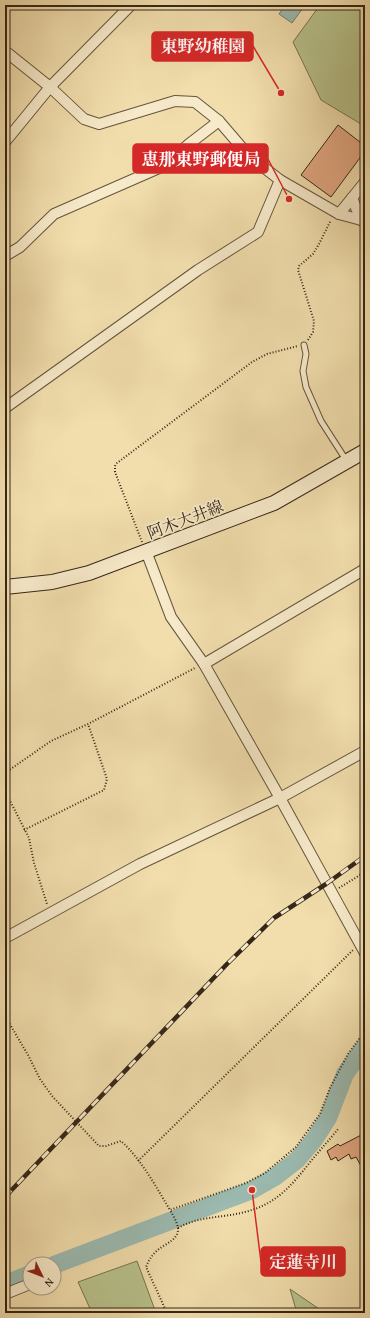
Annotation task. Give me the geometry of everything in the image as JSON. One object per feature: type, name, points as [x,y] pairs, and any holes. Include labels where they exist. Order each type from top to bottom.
[{"type":"main road","name":"阿木大井線","points":[[5,587],[40,584],[89,573],[274,503],[365,451]]},
{"type":"street","points":[[5,142],[50,87],[131,5]]},
{"type":"street","points":[[5,51],[50,87],[84,119],[99,124],[175,102],[195,102],[219,121],[249,156],[280,180],[337,213],[363,221]]},
{"type":"street","points":[[5,256],[20,247],[54,214],[166,165],[189,144],[219,121]]},
{"type":"street","points":[[5,408],[198,270],[258,232],[280,180]]},
{"type":"street","points":[[337,213],[365,182]]},
{"type":"street","points":[[352,198],[363,221]]},
{"type":"street","points":[[146,551],[171,617],[204,664],[365,953]]},
{"type":"street","points":[[204,664],[365,569]]},
{"type":"street","points":[[5,938],[140,864],[280,798],[365,752]]},
{"type":"street","points":[[5,1294],[22,1287]]},
{"type":"lane","points":[[304,345],[306,354],[303,371],[306,387],[321,421],[347,461]]},
{"type":"path","points":[[146,551],[115,472],[115,466],[252,362],[267,354],[304,345],[310,337],[314,326],[314,321],[298,270],[299,266],[313,254],[337,213]]},
{"type":"path","points":[[5,773],[51,741],[88,724],[204,664]]},
{"type":"path","points":[[24,830],[104,790],[107,778],[88,724]]},
{"type":"path","points":[[5,791],[29,838],[34,863],[45,899],[51,912]]},
{"type":"path","points":[[332,893],[365,872]]},
{"type":"path","points":[[138,1161],[360,944]]},
{"type":"path","points":[[5,1016],[40,1079],[52,1096],[99,1146],[106,1146],[121,1141],[128,1147],[170,1210],[178,1228],[176,1236],[149,1259],[146,1267],[167,1313]]},
{"type":"path","points":[[170,1210],[246,1183],[264,1173],[296,1147],[320,1114],[330,1088],[348,1054],[365,1031]]},
{"type":"path","points":[[178,1228],[187,1223],[245,1213],[260,1208],[274,1200],[300,1177],[338,1128]]},
{"type":"green space","points":[[320,5],[365,5],[365,118],[361,124],[321,100],[293,42]]},
{"type":"green space","points":[[137,1261],[156,1313],[92,1313],[78,1282]]},
{"type":"green space","points":[[290,1289],[325,1313],[297,1313]]},
{"type":"water","points":[[285,5],[305,5],[292,23],[279,14]]},
{"type":"building","points":[[338,125],[365,146],[365,151],[331,197],[301,175]]},
{"type":"building","points":[[365,1133],[365,1173],[356,1157],[351,1159],[349,1154],[338,1161],[336,1157],[331,1160],[327,1151],[338,1144],[340,1146]]},
{"type":"waterway","points":[[62,1262],[252,1190],[275,1177],[297,1160],[314,1140],[328,1118],[345,1074],[365,1046]]},
{"type":"waterway","points":[[5,1284],[22,1277]]},
{"type":"railway","points":[[5,1197],[227,964],[274,918],[365,856]]},
{"type":"place","name":"東野幼稚園","points":[[281,93]]},
{"type":"place","name":"恵那東野郵便局","points":[[289,199]]},
{"type":"place","name":"定蓮寺川","points":[[252,1190]]}]
